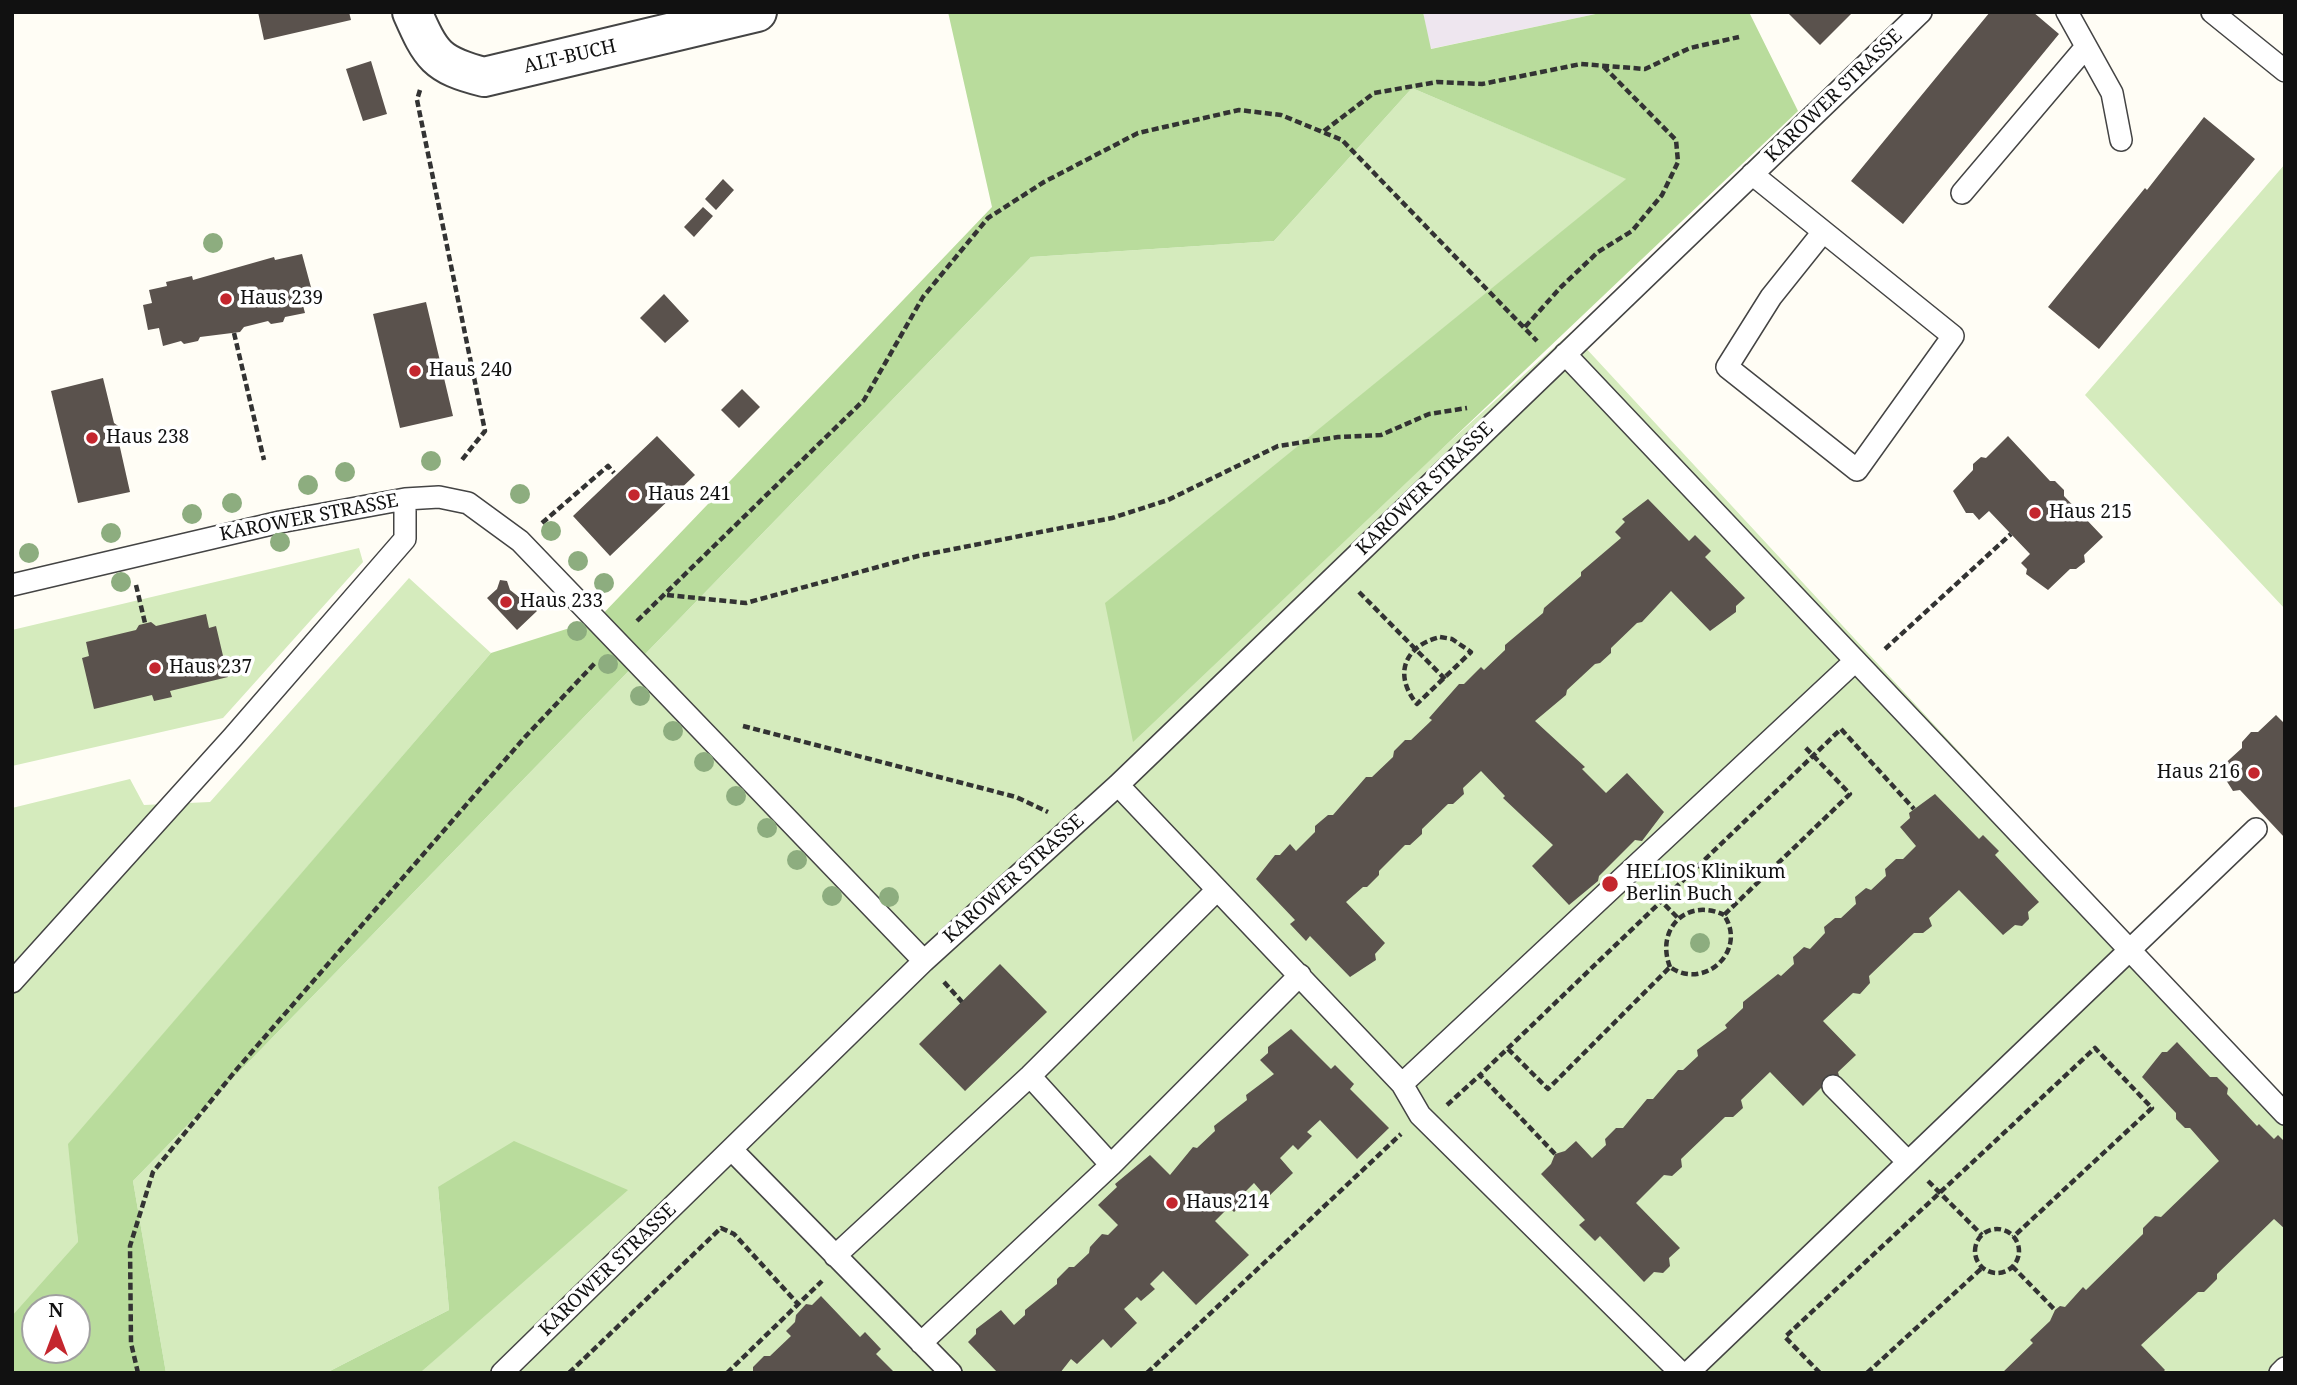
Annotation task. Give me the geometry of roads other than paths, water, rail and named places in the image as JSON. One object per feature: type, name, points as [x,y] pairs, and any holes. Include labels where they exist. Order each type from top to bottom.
[{"type":"street","name":"ALT-BUCH","points":[[412,12],[430,52],[457,70],[484,77],[757,12]]},
{"type":"lane","name":"KAROWER STRASSE","points":[[502,1373],[924,961],[1118,785],[1921,12]]},
{"type":"lane","points":[[2067,12],[2112,93],[2121,140]]},
{"type":"lane","points":[[2212,12],[2285,71]]},
{"type":"lane","points":[[1962,193],[2085,48]]},
{"type":"lane","points":[[1752,174],[1953,337],[1857,470],[1727,367],[1771,297],[1823,232]]},
{"type":"lane","points":[[1561,358],[2131,949],[2285,1114]]},
{"type":"lane","name":"KAROWER STRASSE","points":[[12,585],[280,522],[405,499],[439,497],[468,503],[520,541],[924,961]]},
{"type":"lane","points":[[12,982],[233,737],[405,539],[405,499]]},
{"type":"lane","points":[[1402,1084],[1785,727],[1858,666]]},
{"type":"lane","points":[[1118,785],[1402,1084],[1425,1118],[1681,1373]]},
{"type":"lane","points":[[1688,1373],[2256,829]]},
{"type":"lane","points":[[838,1259],[1030,1076],[1217,890]]},
{"type":"lane","points":[[921,1343],[1111,1165],[1300,975]]},
{"type":"lane","points":[[1030,1076],[1111,1165]]},
{"type":"lane","points":[[1833,1086],[1908,1162]]},
{"type":"lane","points":[[732,1150],[951,1373]]},
{"type":"lane","points":[[2280,1373],[2285,1368]]},
{"type":"place","name":"Haus 239","points":[[226,299]]},
{"type":"place","name":"Haus 240","points":[[415,371]]},
{"type":"place","name":"Haus 238","points":[[92,438]]},
{"type":"place","name":"Haus 241","points":[[634,495]]},
{"type":"place","name":"Haus 215","points":[[2035,513]]},
{"type":"place","name":"Haus 233","points":[[506,602]]},
{"type":"place","name":"Haus 237","points":[[155,668]]},
{"type":"place","name":"Haus 216","points":[[2254,773]]},
{"type":"place","name":"HELIOS Klinikum Berlin Buch","points":[[1610,884]]},
{"type":"place","name":"Haus 214","points":[[1172,1203]]}]
